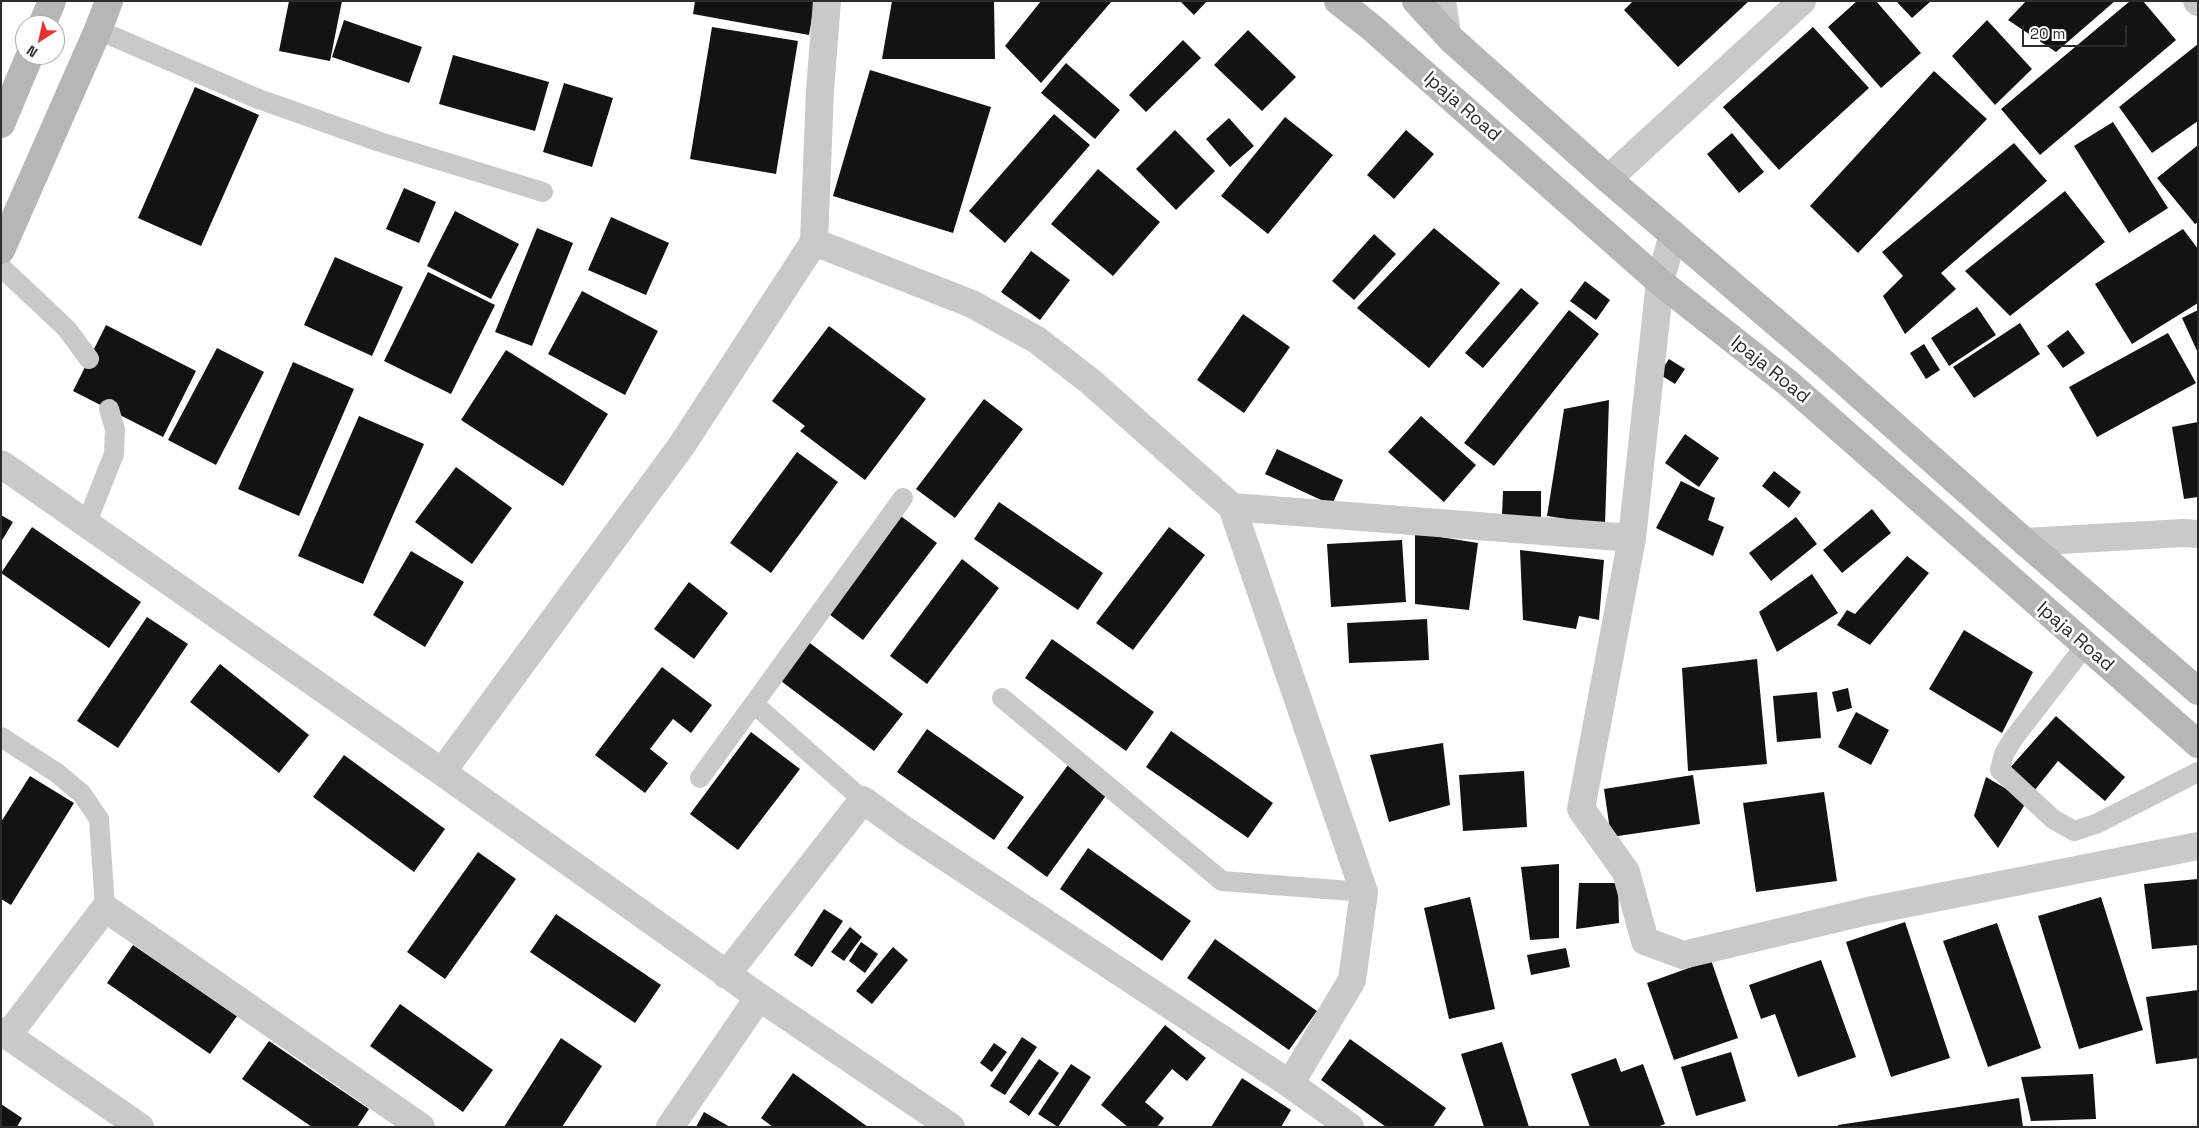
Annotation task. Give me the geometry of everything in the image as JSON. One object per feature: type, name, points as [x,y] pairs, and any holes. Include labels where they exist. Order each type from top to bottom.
[{"type":"main road","points":[[46,15],[52,1]]},
{"type":"main road","points":[[1,250],[109,1]]},
{"type":"main road","name":"Ipaja Road","points":[[1338,1],[1371,27],[1660,282],[1788,383],[2198,744]]},
{"type":"main road","name":"Ipaja Road","points":[[1416,1],[1452,40],[1608,179],[1827,366],[2025,542],[2198,691]]},
{"type":"main road","points":[[1,124],[26,65]]},
{"type":"street","points":[[442,772],[682,445],[814,242],[820,90],[828,1]]},
{"type":"street","points":[[1608,179],[1802,1]]},
{"type":"street","points":[[1673,234],[1660,282],[1632,538],[1581,809],[1626,872],[1645,941],[1683,955],[1868,912],[2198,846]]},
{"type":"street","points":[[814,242],[972,304],[1037,340],[1091,382],[1232,507],[1364,892],[1352,980],[1290,1084]]},
{"type":"street","points":[[1,464],[87,522],[726,974],[951,1127]]},
{"type":"street","points":[[1232,507],[1632,538]]},
{"type":"street","points":[[2025,542],[2183,533],[2198,534]]},
{"type":"street","points":[[726,974],[863,800],[906,831],[1290,1084],[1350,1127]]},
{"type":"street","points":[[140,1127],[5,1033],[105,908],[421,1127]]},
{"type":"street","points":[[670,1127],[759,997]]},
{"type":"lane","points":[[1446,1],[1452,40]]},
{"type":"lane","points":[[98,30],[256,98],[380,142],[543,192]]},
{"type":"lane","points":[[1,268],[66,329],[89,359]]},
{"type":"lane","points":[[87,522],[114,454],[115,430],[109,409]]},
{"type":"lane","points":[[700,778],[903,498]]},
{"type":"lane","points":[[2085,646],[2013,739],[2004,754],[2000,770],[2053,819],[2074,831],[2096,824],[2198,772]]},
{"type":"lane","points":[[1002,698],[1222,881],[1364,892]]},
{"type":"lane","points":[[754,704],[863,800]]},
{"type":"lane","points":[[1,737],[57,773],[82,794],[99,819],[105,908]]},
{"type":"building","points":[[289,1],[342,1],[330,61],[279,51]]},
{"type":"building","points":[[695,1],[815,1],[809,35],[693,14]]},
{"type":"building","points":[[892,1],[994,1],[995,59],[882,59]]},
{"type":"building","points":[[1041,1],[1112,1],[1041,83],[1005,46]]},
{"type":"building","points":[[1180,1],[1207,1],[1194,15]]},
{"type":"building","points":[[1633,1],[1749,1],[1678,67],[1624,10]]},
{"type":"building","points":[[1857,1],[1876,1],[1921,53],[1881,88],[1828,27]]},
{"type":"building","points":[[1896,1],[1931,1],[1912,18]]},
{"type":"building","points":[[2026,1],[2115,1],[2056,52],[2008,20]]},
{"type":"building","points":[[2130,1],[2143,1],[2176,40],[2040,155],[2001,109]]},
{"type":"building","points":[[344,20],[422,47],[409,83],[332,57]]},
{"type":"building","points":[[1987,20],[2032,69],[1995,105],[1952,56]]},
{"type":"building","points":[[712,27],[798,41],[776,174],[690,159]]},
{"type":"building","points":[[1813,27],[1869,88],[1779,170],[1723,107]]},
{"type":"building","points":[[1248,30],[1296,77],[1262,111],[1214,65]]},
{"type":"building","points":[[1183,40],[1201,58],[1146,112],[1129,95]]},
{"type":"building","points":[[2198,44],[2198,121],[2152,153],[2119,107]]},
{"type":"building","points":[[453,55],[549,82],[535,131],[439,104]]},
{"type":"building","points":[[1066,63],[1120,110],[1095,139],[1041,93]]},
{"type":"building","points":[[870,70],[991,107],[953,233],[833,196]]},
{"type":"building","points":[[1934,71],[1987,119],[1858,253],[1810,206]]},
{"type":"building","points":[[564,83],[613,98],[592,167],[543,152]]},
{"type":"building","points":[[195,87],[259,115],[201,246],[138,218]]},
{"type":"building","points":[[1054,114],[1090,145],[1005,243],[969,211]]},
{"type":"building","points":[[1285,117],[1333,155],[1268,234],[1221,196]]},
{"type":"building","points":[[1229,118],[1254,146],[1230,167],[1206,139]]},
{"type":"building","points":[[2113,122],[2168,208],[2129,233],[2074,146]]},
{"type":"building","points":[[1175,130],[1215,171],[1176,210],[1136,169]]},
{"type":"building","points":[[1406,130],[1434,154],[1394,199],[1367,175]]},
{"type":"building","points":[[1732,133],[1764,172],[1739,193],[1707,154]]},
{"type":"building","points":[[2014,143],[2047,181],[1941,273],[1956,289],[1905,334],[1883,296],[1903,276],[1882,252]]},
{"type":"building","points":[[2198,145],[2198,222],[2195,224],[2157,178]]},
{"type":"building","points":[[1098,169],[1160,222],[1113,276],[1051,224]]},
{"type":"building","points":[[404,188],[436,202],[419,243],[386,229]]},
{"type":"building","points":[[2065,191],[2105,242],[2010,316],[1965,271]]},
{"type":"building","points":[[455,211],[519,244],[491,299],[427,266]]},
{"type":"building","points":[[611,217],[669,243],[646,295],[588,270]]},
{"type":"building","points":[[537,228],[573,243],[532,346],[495,332]]},
{"type":"building","points":[[1434,228],[1500,283],[1429,368],[1357,308]]},
{"type":"building","points":[[2183,229],[2198,249],[2198,303],[2132,344],[2095,284]]},
{"type":"building","points":[[1374,234],[1396,254],[1354,300],[1332,281]]},
{"type":"building","points":[[1031,251],[1070,280],[1040,320],[1001,292]]},
{"type":"building","points":[[335,257],[403,287],[372,356],[304,325]]},
{"type":"building","points":[[428,272],[495,305],[451,394],[384,361]]},
{"type":"building","points":[[1585,281],[1610,300],[1596,320],[1570,301]]},
{"type":"building","points":[[1521,288],[1539,303],[1483,368],[1465,353]]},
{"type":"building","points":[[582,291],[658,331],[625,395],[548,354]]},
{"type":"building","points":[[1977,307],[1996,335],[1949,366],[1931,338]]},
{"type":"building","points":[[1569,310],[1599,334],[1494,466],[1464,443]]},
{"type":"building","points":[[2198,310],[2198,353],[2182,318]]},
{"type":"building","points":[[1243,314],[1290,347],[1244,413],[1197,380]]},
{"type":"building","points":[[2020,323],[2040,354],[1974,398],[1953,367]]},
{"type":"building","points":[[106,325],[196,371],[163,437],[73,391]]},
{"type":"building","points":[[829,326],[926,399],[865,480],[800,431],[805,426],[772,401]]},
{"type":"building","points":[[2068,330],[2085,353],[2063,368],[2047,346]]},
{"type":"building","points":[[2168,333],[2196,383],[2097,437],[2069,387]]},
{"type":"building","points":[[1924,344],[1940,370],[1926,379],[1910,353]]},
{"type":"building","points":[[217,348],[264,372],[216,465],[168,440]]},
{"type":"building","points":[[506,350],[608,414],[563,486],[461,420]]},
{"type":"building","points":[[1669,359],[1685,369],[1675,384],[1659,374]]},
{"type":"building","points":[[293,362],[354,389],[299,516],[238,489]]},
{"type":"building","points":[[984,399],[1023,429],[955,518],[916,489]]},
{"type":"building","points":[[1609,400],[1605,525],[1547,516],[1564,409]]},
{"type":"building","points":[[359,416],[424,444],[363,584],[298,556]]},
{"type":"building","points":[[1421,416],[1476,465],[1444,502],[1388,452]]},
{"type":"building","points":[[2198,422],[2198,497],[2184,499],[2172,427]]},
{"type":"building","points":[[1685,434],[1719,458],[1699,487],[1665,463]]},
{"type":"building","points":[[1277,449],[1343,480],[1332,505],[1265,474]]},
{"type":"building","points":[[797,452],[838,482],[771,573],[730,543]]},
{"type":"building","points":[[456,467],[512,508],[472,564],[415,522]]},
{"type":"building","points":[[1774,471],[1801,492],[1789,508],[1762,486]]},
{"type":"building","points":[[1681,481],[1715,498],[1708,520],[1724,527],[1713,556],[1656,528]]},
{"type":"building","points":[[1503,491],[1541,491],[1541,517],[1502,516]]},
{"type":"building","points":[[999,502],[1103,573],[1078,610],[974,539]]},
{"type":"building","points":[[1872,509],[1891,533],[1842,573],[1823,550]]},
{"type":"building","points":[[898,514],[937,543],[863,640],[825,611]]},
{"type":"building","points":[[1,515],[13,522],[1,542]]},
{"type":"building","points":[[1796,517],[1817,544],[1771,581],[1749,553]]},
{"type":"building","points":[[32,527],[141,602],[109,648],[1,573]]},
{"type":"building","points":[[1169,527],[1205,555],[1133,650],[1096,623]]},
{"type":"building","points":[[1415,533],[1478,543],[1469,610],[1415,604]]},
{"type":"building","points":[[1402,540],[1406,602],[1331,607],[1327,544]]},
{"type":"building","points":[[1520,550],[1604,560],[1599,620],[1579,616],[1576,629],[1523,620]]},
{"type":"building","points":[[411,551],[464,582],[425,647],[373,615]]},
{"type":"building","points":[[1907,556],[1929,573],[1870,645],[1837,625],[1847,610],[1855,614]]},
{"type":"building","points":[[962,559],[999,588],[927,684],[890,656]]},
{"type":"building","points":[[1812,574],[1838,613],[1777,652],[1759,612]]},
{"type":"building","points":[[689,582],[728,613],[694,659],[654,629]]},
{"type":"building","points":[[147,617],[188,644],[118,748],[77,721]]},
{"type":"building","points":[[1427,619],[1429,660],[1349,663],[1347,623]]},
{"type":"building","points":[[1964,630],[2033,672],[2002,733],[1929,689]]},
{"type":"building","points":[[1052,639],[1154,712],[1126,751],[1025,678]]},
{"type":"building","points":[[806,640],[903,714],[874,751],[777,678]]},
{"type":"building","points":[[1757,659],[1767,764],[1688,771],[1682,668]]},
{"type":"building","points":[[220,664],[309,735],[279,773],[190,702]]},
{"type":"building","points":[[662,667],[712,705],[691,733],[673,719],[650,749],[668,763],[645,793],[595,755]]},
{"type":"building","points":[[1848,688],[1852,708],[1837,712],[1832,692]]},
{"type":"building","points":[[1817,692],[1821,738],[1777,742],[1773,696]]},
{"type":"building","points":[[1856,712],[1889,730],[1871,765],[1838,747]]},
{"type":"building","points":[[2056,716],[2125,777],[2105,801],[2058,761],[2034,791],[2008,770]]},
{"type":"building","points":[[927,729],[1024,797],[994,840],[897,772]]},
{"type":"building","points":[[1171,731],[1273,803],[1248,838],[1146,767]]},
{"type":"building","points":[[751,732],[800,769],[738,850],[690,814]]},
{"type":"building","points":[[1443,743],[1450,805],[1389,822],[1370,755]]},
{"type":"building","points":[[344,755],[445,829],[414,872],[313,797]]},
{"type":"building","points":[[1071,761],[1110,790],[1047,877],[1007,848]]},
{"type":"building","points":[[1524,771],[1527,827],[1463,831],[1459,775]]},
{"type":"building","points":[[1693,775],[1700,824],[1611,837],[1604,789]]},
{"type":"building","points":[[30,776],[74,803],[11,905],[1,899],[1,822]]},
{"type":"building","points":[[1986,777],[2027,801],[1998,848],[1974,816]]},
{"type":"building","points":[[1824,792],[1837,881],[1756,892],[1743,803]]},
{"type":"building","points":[[1088,848],[1191,921],[1162,961],[1060,889]]},
{"type":"building","points":[[478,852],[516,879],[445,979],[407,952]]},
{"type":"building","points":[[1559,864],[1559,938],[1530,940],[1521,867]]},
{"type":"building","points":[[2198,879],[2198,945],[2152,949],[2144,884]]},
{"type":"building","points":[[1579,883],[1618,883],[1619,923],[1576,929]]},
{"type":"building","points":[[1470,897],[1495,1009],[1449,1019],[1424,908]]},
{"type":"building","points":[[2101,897],[2143,1030],[2079,1049],[2038,916]]},
{"type":"building","points":[[824,909],[843,921],[812,967],[794,955]]},
{"type":"building","points":[[556,914],[661,985],[635,1023],[530,952]]},
{"type":"building","points":[[1905,922],[1950,1058],[1891,1077],[1846,942]]},
{"type":"building","points":[[1997,923],[2041,1048],[1988,1067],[1943,941]]},
{"type":"building","points":[[850,927],[862,937],[844,961],[831,952]]},
{"type":"building","points":[[1215,939],[1317,1011],[1289,1050],[1187,978]]},
{"type":"building","points":[[861,942],[878,954],[865,973],[849,961]]},
{"type":"building","points":[[133,945],[237,1016],[210,1054],[107,983]]},
{"type":"building","points":[[893,947],[908,960],[872,1004],[856,991]]},
{"type":"building","points":[[1566,948],[1570,967],[1531,975],[1527,955]]},
{"type":"building","points":[[1711,960],[1738,1038],[1674,1060],[1647,983]]},
{"type":"building","points":[[1821,960],[1856,1057],[1798,1077],[1775,1014],[1761,1019],[1749,985]]},
{"type":"building","points":[[2198,990],[2198,1058],[2156,1064],[2146,997]]},
{"type":"building","points":[[400,1004],[493,1070],[463,1112],[370,1046]]},
{"type":"building","points":[[1165,1025],[1206,1058],[1187,1081],[1172,1069],[1145,1102],[1164,1118],[1157,1127],[1128,1127],[1101,1105]]},
{"type":"building","points":[[1022,1037],[1037,1047],[1005,1095],[990,1086]]},
{"type":"building","points":[[561,1038],[602,1066],[562,1127],[504,1127]]},
{"type":"building","points":[[1350,1039],[1446,1108],[1433,1127],[1386,1127],[1321,1080]]},
{"type":"building","points":[[269,1041],[369,1109],[357,1127],[312,1127],[242,1079]]},
{"type":"building","points":[[1502,1042],[1529,1127],[1484,1127],[1461,1054]]},
{"type":"building","points":[[994,1043],[1007,1052],[992,1072],[980,1063]]},
{"type":"building","points":[[1731,1052],[1746,1101],[1696,1116],[1681,1067]]},
{"type":"building","points":[[1616,1058],[1621,1072],[1643,1064],[1665,1124],[1657,1127],[1590,1127],[1571,1074]]},
{"type":"building","points":[[1039,1059],[1059,1073],[1029,1116],[1009,1102]]},
{"type":"building","points":[[1071,1064],[1091,1077],[1058,1127],[1038,1114]]},
{"type":"building","points":[[793,1073],[868,1127],[773,1127],[761,1118]]},
{"type":"building","points":[[2093,1074],[2096,1119],[2031,1121],[2021,1077]]},
{"type":"building","points":[[1242,1078],[1291,1110],[1281,1127],[1211,1127]]},
{"type":"building","points":[[2019,1098],[2023,1127],[1838,1127],[1838,1125]]},
{"type":"building","points":[[1,1104],[22,1118],[17,1127],[1,1127]]},
{"type":"building","points":[[704,1112],[730,1127],[696,1127]]}]
